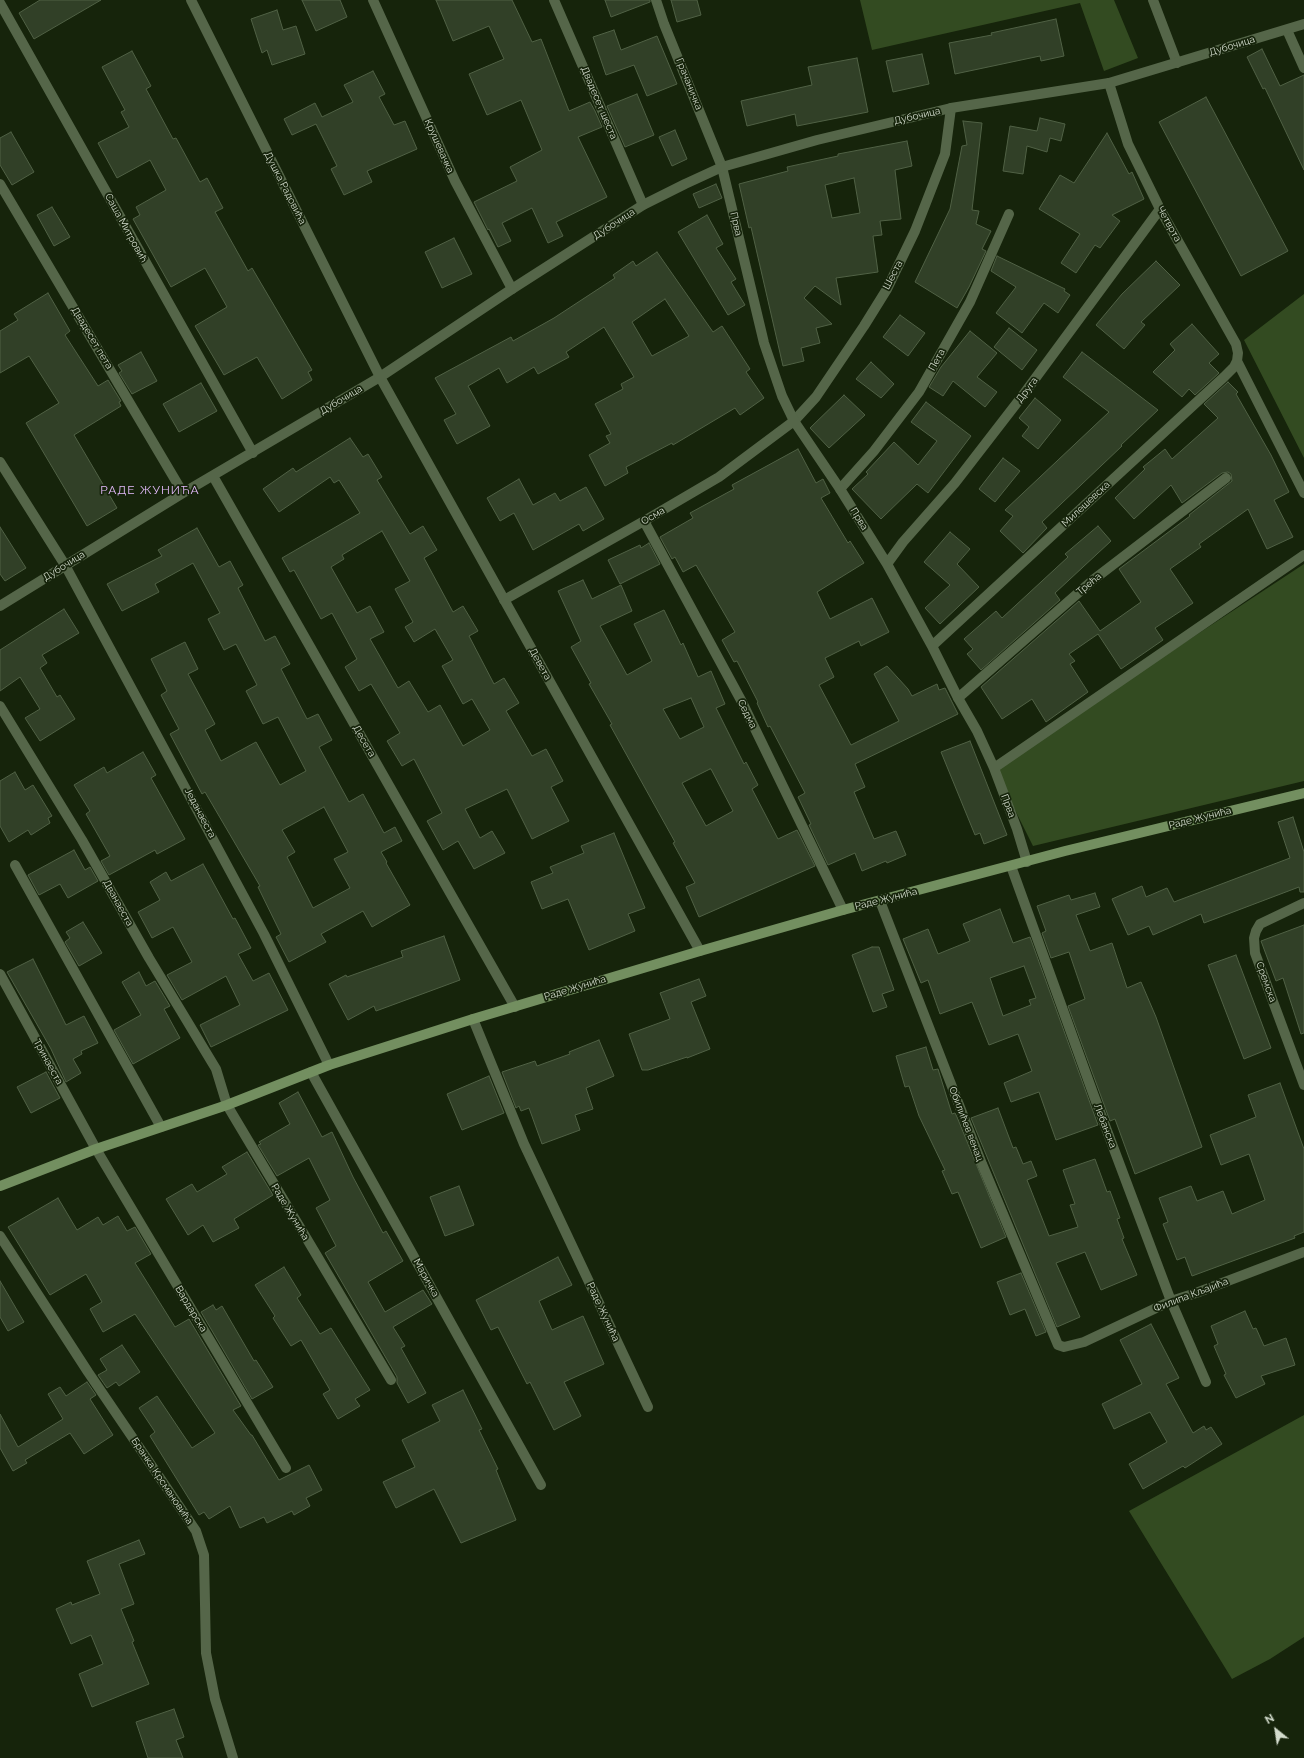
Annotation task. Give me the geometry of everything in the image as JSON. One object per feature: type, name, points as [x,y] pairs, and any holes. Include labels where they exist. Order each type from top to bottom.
[{"type":"main road","name":"Раде Жунића","points":[[0,1186],[96,1149],[227,1105],[328,1065],[473,1019],[843,910],[1011,866],[1304,793]]},
{"type":"street","name":"Душка Радовића","points":[[191,0],[380,377]]},
{"type":"street","name":"Крушевачка","points":[[373,0],[455,181],[512,289]]},
{"type":"street","name":"Двадесет шеста","points":[[554,0],[643,205]]},
{"type":"street","name":"Грачаничка","points":[[656,0],[664,24],[722,167]]},
{"type":"street","points":[[1153,0],[1177,63]]},
{"type":"street","name":"Саша Митровић","points":[[0,3],[253,452]]},
{"type":"street","name":"Дубочица","points":[[0,606],[183,493],[380,377],[512,289],[643,205],[722,167],[817,140],[951,108],[1109,83],[1304,24]]},
{"type":"street","points":[[1287,30],[1304,68]]},
{"type":"street","name":"Четврта","points":[[1109,83],[1128,144],[1160,209],[1236,344],[1238,353],[1237,361]]},
{"type":"street","name":"Шеста","points":[[794,421],[816,397],[887,289],[916,231],[945,154],[951,108]]},
{"type":"street","name":"Прва","points":[[722,167],[764,342],[782,396],[794,421],[840,489],[887,564],[977,731],[994,768],[1027,862]]},
{"type":"street","name":"Двадесет пета","points":[[0,184],[183,493]]},
{"type":"street","name":"Друга","points":[[887,564],[903,542],[955,483],[1018,401],[1160,209]]},
{"type":"street","name":"Пета","points":[[840,489],[874,451],[920,392],[970,302],[1009,214]]},
{"type":"street","points":[[1237,361],[1304,493]]},
{"type":"street","name":"Милешевска","points":[[932,646],[1224,377],[1234,367],[1237,361]]},
{"type":"street","name":"Девета","points":[[380,377],[700,951]]},
{"type":"street","name":"Осма","points":[[504,600],[719,477],[794,421]]},
{"type":"street","name":"Једанаеста","points":[[0,462],[65,565],[264,934],[328,1065]]},
{"type":"street","name":"Десета","points":[[213,476],[516,1007]]},
{"type":"street","name":"Трећа","points":[[958,698],[1093,580],[1226,478]]},
{"type":"street","name":"Седма","points":[[644,521],[742,702],[843,910]]},
{"type":"street","points":[[994,768],[1304,555]]},
{"type":"street","name":"Дванаеста","points":[[0,706],[82,840],[149,958],[216,1069],[227,1105]]},
{"type":"street","points":[[15,865],[161,1127]]},
{"type":"street","name":"Лебанска","points":[[1011,866],[1094,1096],[1171,1301],[1206,1382]]},
{"type":"street","name":"Обилићев венац","points":[[880,901],[982,1164],[1058,1345]]},
{"type":"street","name":"Сремска","points":[[1304,903],[1260,924],[1254,938],[1255,953],[1304,1085]]},
{"type":"street","name":"Тринаеста","points":[[0,974],[96,1149]]},
{"type":"street","name":"Раде Жунића","points":[[473,1019],[524,1144],[648,1407]]},
{"type":"street","name":"Маричка","points":[[311,1072],[541,1485]]},
{"type":"street","name":"Раде Жунића","points":[[227,1105],[390,1380]]},
{"type":"street","name":"Вардарска","points":[[96,1149],[286,1468]]},
{"type":"street","name":"Бранка Крсмановића","points":[[0,1236],[88,1372],[196,1531],[204,1555],[206,1653],[215,1700],[234,1758]]},
{"type":"street","name":"Филипа Кљајића","points":[[1058,1345],[1069,1347],[1084,1342],[1171,1301],[1304,1252]]},
{"type":"green space","points":[[860,0],[1114,0],[1138,58],[1104,71],[1080,3],[872,50]]},
{"type":"green space","points":[[1304,294],[1304,458],[1244,340]]},
{"type":"green space","points":[[1304,564],[1304,781],[1033,846],[994,768]]},
{"type":"green space","points":[[1304,1415],[1304,1637],[1270,1659],[1232,1679],[1129,1511]]},
{"type":"building","points":[[40,0],[101,0],[34,39],[19,13]]},
{"type":"building","points":[[302,0],[340,0],[347,17],[316,31]]},
{"type":"building","points":[[436,0],[512,0],[532,42],[541,39],[569,111],[590,102],[595,111],[602,127],[578,137],[607,197],[556,222],[563,236],[548,243],[532,208],[502,223],[511,241],[498,247],[489,229],[488,230],[474,202],[517,181],[510,167],[542,150],[521,100],[487,115],[469,74],[504,59],[489,26],[453,41]]},
{"type":"building","points":[[605,0],[650,0],[650,2],[611,17]]},
{"type":"building","points":[[671,0],[697,0],[701,15],[677,22]]},
{"type":"building","points":[[277,10],[283,30],[296,26],[305,54],[272,65],[267,50],[262,53],[251,19]]},
{"type":"building","points":[[1056,19],[1064,56],[1041,61],[1040,56],[955,74],[949,43],[992,35],[991,33]]},
{"type":"building","points":[[614,30],[621,50],[657,36],[677,84],[647,96],[634,65],[606,75],[593,37]]},
{"type":"building","points":[[1262,49],[1280,86],[1304,75],[1304,170],[1265,88],[1263,89],[1247,57]]},
{"type":"building","points":[[132,51],[151,86],[146,89],[173,139],[176,138],[200,182],[207,178],[223,208],[215,212],[248,271],[252,268],[312,370],[308,372],[312,380],[282,399],[257,357],[224,375],[195,326],[227,307],[205,268],[171,287],[133,219],[140,215],[136,207],[166,190],[150,160],[117,178],[98,143],[129,127],[121,112],[125,110],[102,67]]},
{"type":"building","points":[[922,54],[929,84],[893,92],[886,61]]},
{"type":"building","points":[[857,58],[868,112],[797,126],[795,114],[747,126],[741,101],[812,85],[808,67]]},
{"type":"building","points":[[373,71],[385,94],[379,97],[394,125],[405,121],[417,149],[367,171],[372,182],[344,195],[331,169],[337,166],[316,124],[292,135],[284,119],[315,103],[322,117],[353,102],[344,85]]},
{"type":"building","points":[[637,94],[654,135],[625,147],[607,106]]},
{"type":"building","points":[[1206,97],[1288,251],[1241,276],[1159,122]]},
{"type":"building","points":[[1040,118],[1065,124],[1061,141],[1050,138],[1047,152],[1027,146],[1023,174],[1003,171],[1010,126],[1037,131]]},
{"type":"building","points":[[963,121],[982,123],[972,210],[979,211],[976,224],[991,231],[982,249],[986,251],[957,308],[915,282],[950,209],[962,146],[967,145]]},
{"type":"building","points":[[675,130],[687,159],[672,166],[659,137]]},
{"type":"building","points":[[11,132],[34,172],[12,185],[0,165],[0,138]]},
{"type":"building","points":[[1107,133],[1129,174],[1132,172],[1144,199],[1112,215],[1120,221],[1100,248],[1095,245],[1076,273],[1061,263],[1080,234],[1039,209],[1060,175],[1074,183]]},
{"type":"building","points":[[907,141],[912,166],[895,170],[901,219],[880,221],[882,235],[873,236],[878,272],[836,278],[841,305],[815,286],[804,298],[832,324],[816,328],[820,343],[801,348],[804,361],[783,366],[751,227],[749,228],[739,184],[788,171],[787,167],[838,156],[838,154]],"holes":[[[854,178],[860,213],[832,218],[825,185]]]},
{"type":"building","points":[[716,184],[722,198],[699,208],[693,194]]},
{"type":"building","points":[[52,207],[70,237],[54,246],[37,215]]},
{"type":"building","points":[[707,215],[723,244],[716,248],[736,279],[731,282],[745,305],[728,315],[678,232]]},
{"type":"building","points":[[454,238],[472,274],[442,288],[425,252]]},
{"type":"building","points":[[657,252],[713,332],[722,326],[750,369],[746,372],[764,398],[740,415],[735,408],[673,445],[672,443],[626,467],[628,473],[605,486],[589,455],[610,443],[606,436],[611,434],[595,404],[623,389],[621,384],[634,377],[604,327],[566,352],[569,357],[538,374],[534,367],[507,383],[499,368],[468,386],[490,426],[457,444],[444,420],[456,414],[435,378],[511,337],[513,341],[554,318],[615,278],[613,275],[633,261],[636,266]],"holes":[[[665,299],[689,336],[652,356],[632,322]]]},
{"type":"building","points":[[997,256],[1065,289],[1064,291],[1070,295],[1058,313],[1044,303],[1022,333],[996,313],[1016,287],[991,271]]},
{"type":"building","points":[[1156,261],[1180,285],[1141,322],[1145,325],[1124,349],[1096,325],[1122,294]]},
{"type":"building","points":[[48,293],[70,331],[65,335],[98,386],[108,380],[121,401],[119,402],[121,406],[74,435],[117,508],[87,526],[26,423],[59,403],[29,356],[0,373],[0,331],[18,320],[14,314]]},
{"type":"building","points":[[900,315],[925,333],[908,356],[883,337]]},
{"type":"building","points":[[1192,324],[1219,354],[1209,363],[1219,373],[1195,395],[1189,389],[1182,397],[1153,372],[1175,350],[1170,344]]},
{"type":"building","points":[[1009,328],[1037,350],[1022,370],[994,347]]},
{"type":"building","points":[[970,331],[997,353],[977,377],[997,392],[985,407],[953,381],[943,396],[929,387],[941,367]]},
{"type":"building","points":[[141,352],[157,381],[132,394],[119,373],[122,371],[118,365]]},
{"type":"building","points":[[1082,352],[1158,410],[1042,522],[1047,528],[1023,553],[1000,531],[1013,516],[1005,510],[1109,412],[1063,377]]},
{"type":"building","points":[[871,362],[894,384],[881,398],[856,379]]},
{"type":"building","points":[[1228,382],[1238,392],[1236,394],[1271,455],[1289,492],[1274,500],[1293,537],[1267,549],[1248,509],[1199,544],[1201,547],[1170,569],[1193,603],[1155,628],[1163,640],[1121,669],[1098,634],[1069,654],[1075,661],[1070,664],[1088,692],[1046,722],[1032,699],[1002,719],[981,687],[1079,601],[1100,631],[1141,602],[1119,569],[1190,516],[1189,515],[1232,481],[1231,474],[1228,472],[1222,473],[1182,503],[1171,485],[1134,519],[1115,498],[1145,469],[1143,467],[1165,449],[1172,459],[1218,418],[1204,404]]},
{"type":"building","points":[[201,383],[217,411],[179,432],[163,404]]},
{"type":"building","points":[[844,395],[865,415],[829,448],[810,428]]},
{"type":"building","points":[[1035,398],[1061,420],[1038,449],[1022,436],[1029,427],[1019,418]]},
{"type":"building","points":[[926,402],[971,436],[928,493],[917,484],[881,519],[852,489],[868,474],[866,472],[894,442],[918,465],[937,441],[911,422]]},
{"type":"building","points":[[350,438],[363,457],[368,454],[382,477],[377,480],[410,534],[423,526],[437,550],[424,558],[453,612],[463,606],[478,631],[469,636],[494,684],[504,678],[519,703],[506,711],[532,756],[546,749],[563,781],[551,787],[569,821],[532,839],[507,789],[465,809],[480,838],[492,831],[505,853],[474,869],[458,841],[443,850],[427,821],[442,813],[414,759],[402,766],[387,741],[400,733],[371,684],[359,691],[345,667],[357,659],[332,613],[321,619],[294,570],[290,572],[282,558],[360,513],[339,480],[334,483],[330,477],[279,512],[263,489],[293,468],[296,472]],"holes":[[[382,531],[410,581],[395,589],[413,622],[405,627],[414,642],[435,629],[453,660],[442,666],[463,704],[472,699],[490,730],[463,746],[440,705],[428,712],[409,681],[398,688],[370,639],[384,632],[370,606],[357,613],[331,567],[344,559],[342,555]]]},
{"type":"building","points":[[798,449],[816,483],[823,479],[830,493],[821,498],[848,543],[850,541],[864,563],[817,592],[830,619],[872,598],[889,632],[861,646],[859,641],[825,658],[834,677],[819,685],[851,745],[899,721],[874,674],[887,666],[908,689],[912,696],[937,684],[939,690],[945,688],[958,714],[855,764],[865,787],[854,792],[874,839],[896,831],[906,855],[862,871],[855,853],[828,865],[809,825],[811,824],[798,797],[805,793],[770,726],[768,727],[757,703],[758,702],[737,661],[734,662],[722,640],[735,632],[696,565],[683,572],[675,557],[672,559],[660,537],[693,518],[690,513],[734,489],[732,485]]},
{"type":"building","points":[[1003,458],[1020,471],[995,502],[979,489]]},
{"type":"building","points":[[519,479],[533,505],[555,493],[560,501],[586,487],[604,519],[583,531],[579,524],[533,550],[514,513],[500,521],[487,498]]},
{"type":"building","points":[[1098,526],[1111,541],[1055,593],[1060,600],[981,670],[967,654],[973,649],[964,639],[996,611],[1002,618],[1068,557],[1065,554]]},
{"type":"building","points":[[0,527],[26,568],[5,581],[0,574]]},
{"type":"building","points":[[197,528],[219,567],[230,561],[243,585],[238,588],[265,641],[275,636],[290,664],[281,669],[307,719],[318,714],[332,740],[319,747],[349,802],[363,794],[384,833],[395,827],[402,841],[381,852],[410,905],[372,927],[363,911],[321,934],[326,942],[289,962],[276,937],[281,934],[258,887],[260,886],[205,792],[202,794],[170,734],[179,729],[161,695],[167,691],[151,659],[185,642],[198,669],[188,674],[215,724],[205,730],[221,761],[256,742],[280,785],[306,771],[278,717],[263,724],[246,691],[257,685],[236,644],[224,650],[208,619],[220,613],[193,563],[155,584],[159,592],[122,611],[107,584],[162,556],[158,550]],"holes":[[[324,807],[348,852],[334,859],[350,888],[313,908],[287,857],[295,852],[282,830]]]},
{"type":"building","points":[[950,532],[970,549],[957,564],[979,587],[940,624],[925,608],[950,585],[924,562]]},
{"type":"building","points":[[649,543],[660,564],[620,584],[608,560],[640,545],[641,548]]},
{"type":"building","points":[[583,580],[592,599],[621,585],[632,611],[600,626],[627,675],[652,661],[634,624],[664,610],[681,645],[683,643],[698,677],[711,671],[725,704],[716,708],[744,764],[746,762],[758,785],[752,789],[778,839],[797,830],[815,866],[699,917],[686,887],[695,883],[673,843],[675,842],[610,725],[612,724],[589,684],[591,683],[571,647],[581,641],[558,591]],"holes":[[[691,698],[704,727],[680,739],[663,709]],[[710,769],[733,811],[706,826],[682,783]]]},
{"type":"building","points":[[64,609],[79,633],[42,655],[47,663],[40,668],[57,697],[60,695],[75,719],[40,741],[25,718],[40,709],[20,677],[0,691],[0,650]]},
{"type":"building","points":[[970,741],[1007,835],[984,844],[980,833],[975,835],[941,752]]},
{"type":"building","points":[[143,752],[156,775],[151,778],[185,839],[157,854],[155,850],[109,875],[101,861],[110,856],[86,814],[90,811],[74,785],[104,767],[107,773]]},
{"type":"building","points":[[15,772],[25,790],[33,785],[52,816],[48,818],[50,823],[31,835],[28,830],[9,842],[0,826],[0,781]]},
{"type":"building","points":[[1293,817],[1304,852],[1304,892],[1300,892],[1299,887],[1204,923],[1201,914],[1153,935],[1149,926],[1128,935],[1112,899],[1142,886],[1146,897],[1167,888],[1174,902],[1290,858],[1278,822]]},
{"type":"building","points":[[614,833],[645,908],[628,914],[635,931],[589,950],[568,899],[542,909],[531,882],[553,873],[550,867],[584,853],[581,846]]},
{"type":"building","points":[[74,850],[85,870],[90,867],[98,881],[68,898],[60,884],[39,895],[28,875]]},
{"type":"building","points":[[203,864],[233,919],[235,918],[251,948],[238,954],[253,981],[269,973],[288,1010],[211,1047],[200,1025],[240,1005],[226,976],[182,1000],[167,975],[192,962],[173,927],[152,938],[138,912],[160,900],[150,882],[166,872],[171,881]]},
{"type":"building","points":[[1095,893],[1100,907],[1076,915],[1090,951],[1112,943],[1127,988],[1141,982],[1156,1017],[1202,1147],[1135,1174],[1115,1119],[1110,1121],[1068,1006],[1085,999],[1069,952],[1051,958],[1042,933],[1046,931],[1037,906],[1069,895],[1071,900]]},
{"type":"building","points":[[1000,909],[1013,943],[1030,937],[1098,1125],[1056,1140],[1039,1092],[1011,1102],[1004,1083],[1032,1071],[1018,1034],[989,1045],[972,1002],[940,1014],[928,980],[921,983],[903,939],[928,929],[938,954],[970,941],[963,924]],"holes":[[[1024,966],[1036,998],[1029,1000],[1031,1005],[1003,1016],[990,978]]]},
{"type":"building","points":[[83,922],[102,953],[79,966],[65,942],[70,938],[66,932]]},
{"type":"building","points":[[1304,925],[1304,1033],[1301,1034],[1283,978],[1276,981],[1261,941]]},
{"type":"building","points":[[444,936],[460,980],[376,1011],[374,1006],[348,1020],[329,984],[346,975],[347,977],[403,957],[401,951]]},
{"type":"building","points":[[872,947],[879,947],[894,990],[882,994],[887,1007],[873,1012],[852,955]]},
{"type":"building","points":[[1236,955],[1271,1048],[1244,1059],[1208,965]]},
{"type":"building","points":[[33,959],[66,1025],[84,1016],[98,1043],[81,1051],[82,1054],[73,1059],[81,1073],[66,1082],[51,1049],[7,972]]},
{"type":"building","points":[[139,972],[146,986],[155,981],[170,1006],[164,1009],[180,1038],[133,1064],[114,1030],[141,1015],[122,982]]},
{"type":"building","points":[[699,979],[706,996],[691,1002],[710,1049],[687,1058],[648,1070],[642,1070],[629,1034],[670,1019],[660,993]]},
{"type":"building","points":[[599,1040],[614,1076],[586,1088],[593,1109],[575,1115],[580,1130],[542,1144],[529,1108],[521,1111],[519,1106],[516,1108],[502,1072],[535,1061],[537,1066],[570,1054],[569,1052]]},
{"type":"building","points":[[926,1047],[933,1070],[938,1069],[952,1114],[955,1113],[957,1117],[1006,1237],[981,1248],[958,1192],[952,1194],[942,1171],[945,1170],[919,1116],[909,1086],[905,1087],[896,1056]]},
{"type":"building","points":[[46,1072],[60,1098],[31,1113],[17,1087]]},
{"type":"building","points":[[489,1076],[504,1113],[462,1130],[447,1094]]},
{"type":"building","points":[[1280,1083],[1304,1149],[1304,1232],[1294,1236],[1295,1238],[1192,1276],[1185,1257],[1177,1260],[1163,1224],[1168,1222],[1159,1198],[1191,1186],[1197,1201],[1223,1191],[1232,1214],[1265,1200],[1249,1154],[1221,1165],[1210,1135],[1256,1117],[1248,1095]]},
{"type":"building","points":[[298,1092],[322,1137],[332,1132],[353,1177],[383,1233],[386,1231],[403,1261],[368,1282],[385,1312],[423,1290],[432,1304],[393,1327],[405,1346],[401,1348],[426,1393],[408,1403],[397,1383],[397,1377],[325,1253],[336,1246],[316,1208],[330,1200],[309,1158],[277,1176],[258,1145],[261,1144],[259,1142],[290,1124],[279,1103]]},
{"type":"building","points":[[998,1108],[1013,1148],[1016,1147],[1023,1164],[1031,1161],[1037,1176],[1027,1180],[1049,1236],[1078,1227],[1070,1205],[1075,1204],[1063,1170],[1095,1159],[1107,1192],[1110,1191],[1120,1218],[1117,1219],[1124,1238],[1122,1239],[1137,1275],[1101,1290],[1085,1252],[1056,1263],[1080,1317],[1057,1327],[971,1118]]},
{"type":"building","points":[[247,1152],[273,1195],[234,1219],[239,1228],[213,1242],[203,1225],[188,1235],[166,1199],[192,1184],[197,1192],[227,1174],[222,1167]]},
{"type":"building","points":[[459,1186],[474,1225],[445,1236],[430,1197]]},
{"type":"building","points":[[58,1198],[77,1230],[98,1217],[103,1225],[118,1216],[127,1231],[135,1227],[151,1254],[135,1263],[175,1327],[189,1319],[241,1406],[233,1410],[252,1435],[279,1480],[309,1465],[322,1490],[306,1498],[310,1506],[294,1515],[292,1511],[267,1523],[264,1517],[240,1528],[230,1506],[209,1519],[204,1512],[199,1515],[150,1436],[155,1432],[139,1408],[157,1396],[192,1448],[215,1433],[135,1314],[103,1332],[90,1309],[102,1302],[86,1274],[50,1295],[8,1227]]},
{"type":"building","points":[[558,1257],[572,1285],[539,1301],[552,1330],[583,1316],[604,1364],[564,1382],[581,1416],[554,1430],[530,1382],[527,1384],[498,1327],[491,1330],[476,1300]]},
{"type":"building","points":[[284,1267],[301,1295],[297,1298],[320,1334],[331,1328],[370,1390],[355,1399],[360,1406],[338,1419],[323,1394],[330,1390],[301,1340],[291,1346],[273,1318],[275,1316],[255,1285]]},
{"type":"building","points":[[1021,1273],[1046,1332],[1036,1336],[1025,1309],[1010,1315],[997,1282]]},
{"type":"building","points":[[0,1281],[24,1322],[8,1331],[0,1317]]},
{"type":"building","points":[[213,1305],[216,1310],[222,1306],[254,1361],[256,1360],[273,1387],[252,1399],[201,1312]]},
{"type":"building","points":[[1245,1311],[1253,1329],[1256,1328],[1264,1346],[1286,1338],[1295,1365],[1261,1376],[1265,1384],[1236,1398],[1224,1375],[1226,1374],[1214,1346],[1218,1344],[1211,1326]]},
{"type":"building","points":[[1151,1324],[1179,1378],[1166,1384],[1193,1433],[1204,1426],[1206,1430],[1211,1427],[1222,1444],[1185,1468],[1183,1466],[1143,1489],[1129,1464],[1167,1442],[1150,1412],[1114,1429],[1102,1404],[1142,1384],[1120,1340]]},
{"type":"building","points":[[122,1345],[140,1372],[119,1386],[116,1382],[107,1388],[98,1375],[107,1370],[100,1359]]},
{"type":"building","points":[[87,1382],[96,1395],[90,1399],[113,1435],[84,1454],[70,1433],[25,1460],[27,1463],[13,1471],[0,1448],[0,1414],[18,1447],[63,1419],[48,1394],[60,1387],[66,1396]]},
{"type":"building","points":[[463,1390],[482,1429],[479,1430],[498,1469],[496,1470],[516,1520],[461,1543],[434,1489],[396,1508],[383,1482],[415,1467],[402,1440],[440,1421],[432,1405]]},
{"type":"building","points":[[139,1540],[145,1554],[119,1564],[134,1604],[121,1609],[134,1641],[132,1642],[149,1684],[92,1707],[79,1674],[103,1664],[91,1635],[71,1644],[56,1609],[71,1602],[72,1605],[100,1594],[87,1561]]},
{"type":"building","points":[[174,1709],[184,1737],[176,1740],[183,1758],[148,1758],[136,1722]]},
{"type":"district","name":"РАДЕ ЖУНИЋА","points":[[150,490]]}]
